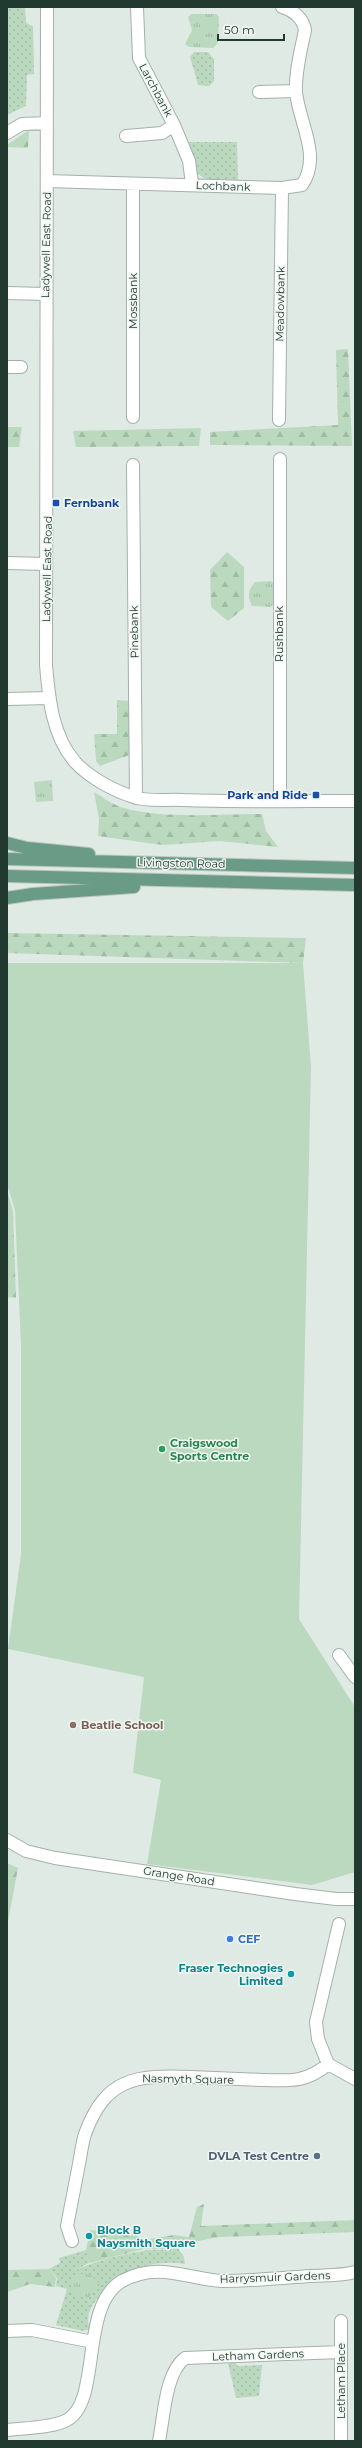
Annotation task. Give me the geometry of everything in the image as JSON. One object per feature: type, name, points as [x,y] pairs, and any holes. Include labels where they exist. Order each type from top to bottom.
[{"type":"main road","points":[[7,843],[27,848],[171,863]]},
{"type":"main road","name":"Livingston Road","points":[[7,859],[355,868]]},
{"type":"main road","name":"Livingston Road","points":[[7,876],[355,885]]},
{"type":"main road","points":[[7,898],[33,894],[140,886],[190,880]]},
{"type":"street","name":"Ladywell East Road","points":[[47,7],[46,665],[49,698],[53,719],[61,738],[75,761],[111,788],[136,798],[209,801],[355,801]]},
{"type":"street","name":"Larchbank","points":[[137,7],[139,58],[174,125],[189,161],[192,184]]},
{"type":"street","name":"Lochbank","points":[[47,181],[133,184],[192,184],[282,188],[302,185],[308,177],[311,150],[296,91],[304,25],[292,10],[282,7]]},
{"type":"street","points":[[260,92],[296,91]]},
{"type":"street","points":[[7,133],[22,124],[46,123]]},
{"type":"street","name":"Larchbank","points":[[126,136],[162,133],[174,125]]},
{"type":"street","name":"Mossbank","points":[[133,184],[133,417]]},
{"type":"street","name":"Meadowbank","points":[[279,420],[282,188]]},
{"type":"street","points":[[7,293],[46,294]]},
{"type":"street","points":[[7,367],[21,367]]},
{"type":"street","name":"Pinebank","points":[[133,465],[136,798]]},
{"type":"street","name":"Rushbank","points":[[280,800],[283,465]]},
{"type":"street","points":[[7,563],[46,564]]},
{"type":"street","points":[[7,699],[49,698]]},
{"type":"street","points":[[339,1655],[355,1677]]},
{"type":"street","name":"Grange Road","points":[[7,1840],[26,1851],[55,1858],[295,1894],[336,1899],[355,1898]]},
{"type":"street","points":[[339,1924],[316,2022],[318,2039],[328,2064],[355,2079]]},
{"type":"street","name":"Nasmyth Square","points":[[72,2241],[67,2226],[85,2135],[96,2109],[105,2097],[116,2088],[137,2078],[160,2076],[268,2080],[310,2078],[328,2064]]},
{"type":"street","name":"Harrysmuir Gardens","points":[[7,2430],[67,2420],[78,2408],[83,2394],[93,2342],[105,2298],[121,2282],[140,2274],[174,2271],[221,2281],[355,2272]]},
{"type":"street","name":"Letham Place","points":[[341,2321],[341,2441]]},
{"type":"street","points":[[7,2331],[32,2330],[93,2342]]},
{"type":"street","name":"Letham Gardens","points":[[159,2441],[172,2375],[178,2364],[185,2358],[341,2352]]},
{"type":"green space","points":[[7,7],[25,7],[26,23],[33,26],[34,74],[27,75],[26,106],[7,115]]},
{"type":"green space","points":[[191,14],[216,14],[219,17],[218,43],[213,48],[189,47],[185,44],[192,30],[188,17]]},
{"type":"green space","points":[[194,52],[208,52],[214,59],[214,81],[209,86],[198,85],[190,57]]},
{"type":"green space","points":[[29,130],[28,148],[7,147],[7,145]]},
{"type":"green space","points":[[189,142],[237,142],[238,180],[205,179],[197,173],[195,159]]},
{"type":"green space","points":[[348,349],[352,446],[210,445],[210,432],[338,425],[336,350]]},
{"type":"green space","points":[[7,427],[22,427],[19,447],[7,447]]},
{"type":"green space","points":[[201,428],[199,446],[76,447],[73,431]]},
{"type":"green space","points":[[227,552],[244,567],[244,608],[228,621],[211,607],[210,570]]},
{"type":"green space","points":[[271,581],[276,585],[276,602],[270,607],[252,606],[249,596],[250,590],[255,582]]},
{"type":"green space","points":[[117,700],[131,701],[132,754],[100,766],[96,761],[94,734],[117,734]]},
{"type":"green space","points":[[52,780],[53,801],[36,802],[34,782]]},
{"type":"green space","points":[[94,792],[124,808],[155,814],[262,814],[266,831],[278,847],[220,841],[162,845],[98,836],[99,819]]},
{"type":"green space","points":[[7,933],[306,938],[303,963],[7,953]]},
{"type":"green space","name":"Craigswood Sports Centre","points":[[7,963],[303,963],[311,1067],[299,1619],[355,1707],[355,1872],[312,1885],[147,1864],[161,1780],[133,1773],[144,1677],[8,1649],[21,1554],[21,1345],[15,1210],[7,1184]]},
{"type":"green space","points":[[7,1190],[13,1211],[16,1298],[7,1297]]},
{"type":"green space","points":[[7,1863],[18,1868],[7,1927]]},
{"type":"green space","points":[[204,2204],[201,2226],[355,2220],[355,2232],[220,2237],[182,2244],[169,2249],[144,2249],[89,2263],[86,2250],[90,2230],[136,2235],[144,2240],[174,2235],[189,2237],[197,2207]]},
{"type":"green space","points":[[177,2247],[184,2257],[185,2264],[167,2263],[148,2265],[130,2271],[114,2280],[97,2299],[90,2311],[88,2320],[90,2329],[83,2331],[56,2325],[67,2289],[56,2286],[57,2278],[49,2269],[60,2263],[59,2258],[86,2250],[89,2263],[73,2271],[98,2261],[116,2256],[147,2250]]},
{"type":"green space","points":[[49,2269],[56,2278],[55,2287],[30,2284],[7,2292],[7,2270]]},
{"type":"green space","points":[[79,2274],[90,2274],[100,2284],[88,2298],[73,2296],[73,2281]]},
{"type":"green space","points":[[234,2362],[238,2366],[262,2365],[259,2396],[236,2398],[228,2363]]},
{"type":"place","name":"Fernbank","points":[[56,503]]},
{"type":"place","name":"Park and Ride","points":[[316,795]]},
{"type":"place","name":"Craigswood Sports Centre","points":[[162,1449]]},
{"type":"place","name":"Beatlie School","points":[[73,1725]]},
{"type":"place","name":"CEF","points":[[230,1939]]},
{"type":"place","name":"Fraser Technogies Limited","points":[[291,1974]]},
{"type":"place","name":"DVLA Test Centre","points":[[317,2156]]},
{"type":"place","name":"Block B Naysmith Square","points":[[89,2236]]}]
